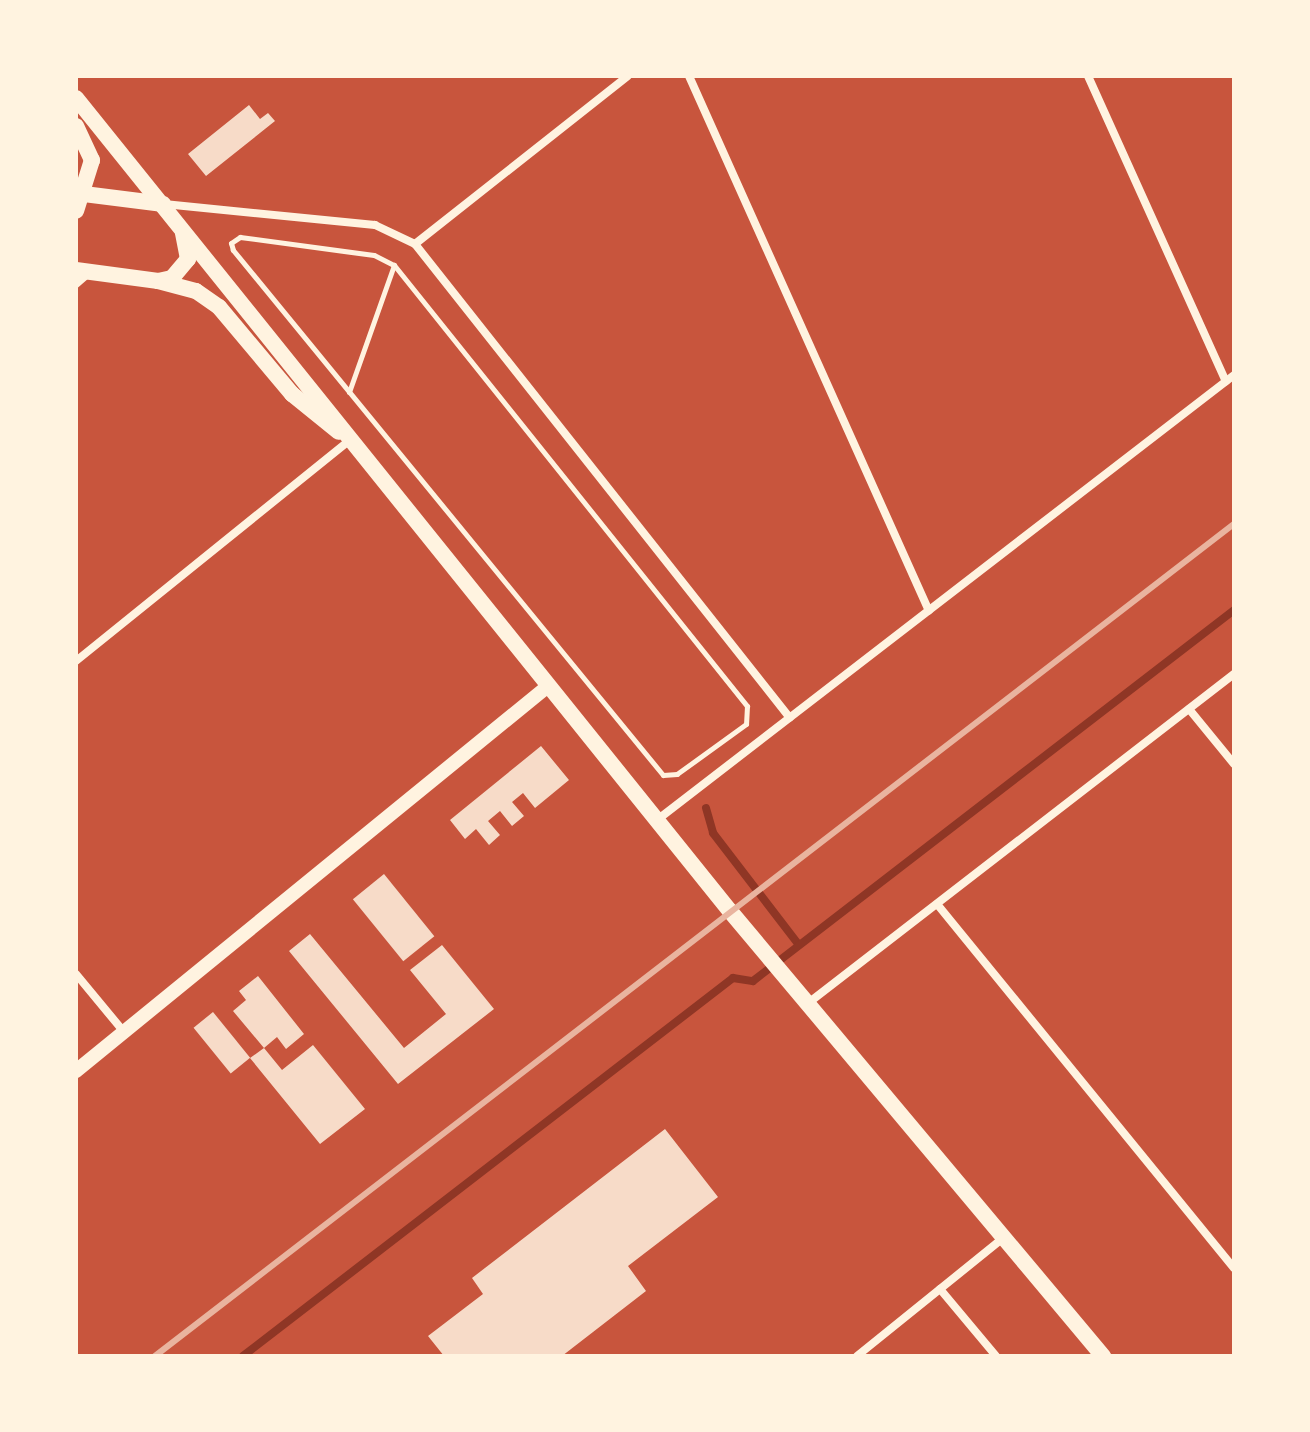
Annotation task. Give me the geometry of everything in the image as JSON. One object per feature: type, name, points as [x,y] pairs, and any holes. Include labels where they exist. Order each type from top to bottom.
[{"type":"main road","points":[[76,98],[318,393],[349,441],[657,821],[1002,1239],[1103,1356]]},
{"type":"main road","points":[[76,126],[92,160],[76,211]]},
{"type":"main road","points":[[80,193],[163,204]]},
{"type":"main road","points":[[158,281],[177,276],[186,265],[189,252],[178,223]]},
{"type":"main road","points":[[76,262],[83,271],[158,281],[196,291],[219,307],[292,394],[349,441]]},
{"type":"street","points":[[415,244],[628,76]]},
{"type":"street","points":[[689,76],[929,611]]},
{"type":"street","points":[[1088,76],[1226,381]]},
{"type":"street","points":[[163,204],[375,225],[415,244],[790,718]]},
{"type":"street","points":[[76,284],[83,271]]},
{"type":"street","points":[[657,821],[1234,375]]},
{"type":"street","points":[[76,661],[349,441]]},
{"type":"street","points":[[807,1004],[1234,674]]},
{"type":"street","points":[[76,1071],[548,686]]},
{"type":"street","points":[[1189,709],[1234,764]]},
{"type":"street","points":[[937,904],[1234,1268]]},
{"type":"street","points":[[76,974],[124,1032]]},
{"type":"street","points":[[857,1356],[1002,1239]]},
{"type":"street","points":[[940,1289],[996,1356]]},
{"type":"path","points":[[240,237],[344,251],[381,257],[394,265],[747,706],[749,720],[677,774],[663,775],[349,393],[231,243],[240,237]]},
{"type":"path","points":[[349,393],[394,265]]},
{"type":"building","points":[[249,105],[260,119],[268,113],[275,121],[206,176],[188,154]]},
{"type":"building","points":[[541,746],[569,780],[535,808],[523,793],[512,802],[524,816],[512,826],[500,811],[488,821],[500,835],[489,845],[476,829],[465,839],[450,820]]},
{"type":"building","points":[[384,874],[434,936],[403,961],[353,899]]},
{"type":"building","points":[[310,934],[404,1048],[446,1014],[410,970],[442,945],[494,1009],[398,1084],[289,951]]},
{"type":"building","points":[[258,976],[304,1034],[286,1049],[277,1037],[264,1048],[233,1011],[246,1000],[239,991]]},
{"type":"building","points":[[213,1012],[250,1058],[231,1074],[194,1028]]},
{"type":"building","points":[[313,1045],[365,1109],[320,1144],[250,1058],[264,1048],[282,1070]]},
{"type":"building","points":[[665,1129],[718,1197],[628,1266],[646,1291],[562,1356],[444,1356],[428,1336],[483,1294],[472,1278]]},
{"type":"waterway","points":[[243,1356],[733,978],[753,981],[1234,610]]},
{"type":"waterway","points":[[706,808],[713,833],[799,945]]},
{"type":"railway","points":[[155,1356],[1234,524]]}]
